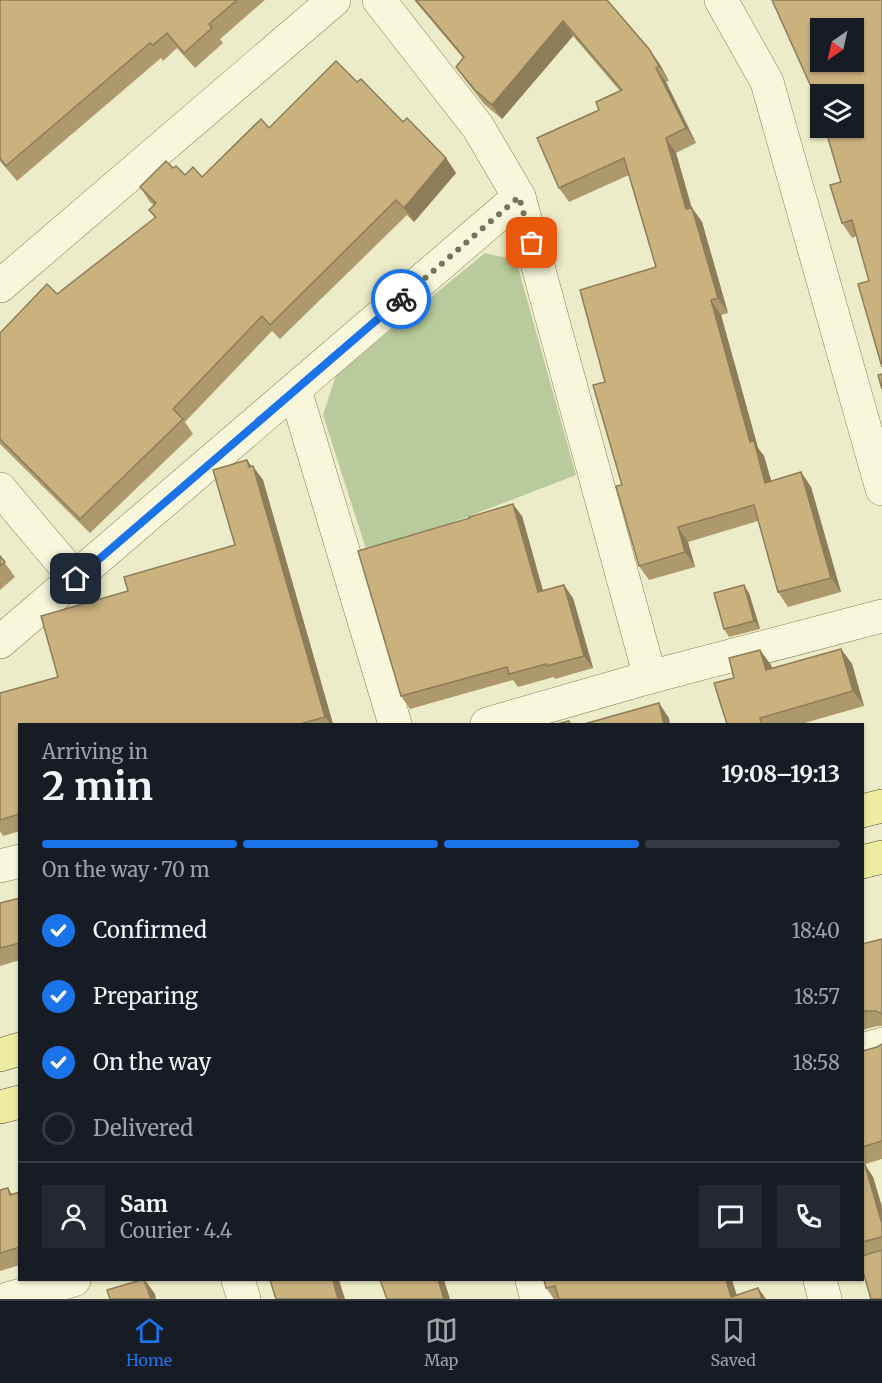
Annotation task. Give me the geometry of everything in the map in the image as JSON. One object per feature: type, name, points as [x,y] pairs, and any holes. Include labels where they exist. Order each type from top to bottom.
[{"type":"main road","points":[[864,810],[882,806]]},
{"type":"main road","points":[[864,862],[882,857]]},
{"type":"main road","points":[[0,1055],[18,1050]]},
{"type":"main road","points":[[0,1107],[18,1102]]},
{"type":"street","points":[[0,285],[334,0]]},
{"type":"street","points":[[379,0],[478,127],[519,197],[650,677]]},
{"type":"street","points":[[721,0],[767,82],[882,489]]},
{"type":"street","points":[[0,642],[519,197]]},
{"type":"street","points":[[296,390],[395,723]]},
{"type":"street","points":[[0,489],[76,579]]},
{"type":"street","points":[[491,723],[650,677],[882,616]]},
{"type":"street","points":[[0,866],[18,862]]},
{"type":"street","points":[[864,1049],[882,1044]]},
{"type":"street","points":[[7,1299],[70,1281]]},
{"type":"street","points":[[238,1281],[244,1299]]},
{"type":"street","points":[[532,1281],[537,1299]]},
{"type":"street","points":[[820,1281],[825,1299]]},
{"type":"green space","points":[[485,253],[516,260],[576,475],[368,555],[323,415],[336,375]]},
{"type":"building","points":[[0,0],[237,0],[209,24],[212,28],[184,53],[167,33],[153,45],[150,43],[6,166],[0,158]]},
{"type":"building","points":[[416,0],[607,0],[649,49],[659,66],[656,68],[686,128],[666,138],[686,209],[692,208],[718,298],[711,300],[750,442],[754,441],[765,483],[801,472],[831,578],[778,592],[754,505],[678,527],[685,552],[639,566],[616,486],[622,485],[593,385],[605,382],[580,290],[656,267],[624,158],[559,188],[537,138],[599,110],[596,102],[622,90],[563,21],[492,105],[474,89],[456,67],[464,57]]},
{"type":"building","points":[[772,0],[882,0],[882,367],[858,284],[869,281],[852,220],[842,223],[830,185],[841,182],[828,138],[864,138],[864,84],[810,84]]},
{"type":"building","points":[[336,61],[357,82],[361,79],[403,122],[407,118],[446,158],[404,208],[396,200],[270,325],[262,316],[173,409],[183,419],[80,519],[0,439],[0,333],[47,284],[57,294],[156,217],[149,210],[156,203],[140,187],[166,161],[173,168],[176,166],[185,175],[193,167],[202,177],[261,119],[269,128]]},
{"type":"building","points":[[882,374],[882,389],[878,375]]},
{"type":"building","points":[[247,460],[249,467],[253,466],[325,717],[304,723],[18,723],[18,815],[0,820],[0,693],[58,677],[41,616],[128,591],[124,577],[235,545],[213,470]]},
{"type":"building","points":[[513,504],[538,592],[564,585],[584,656],[509,674],[507,667],[401,696],[358,551]]},
{"type":"building","points":[[0,556],[5,562],[0,566]]},
{"type":"building","points":[[744,585],[754,621],[724,629],[714,593]]},
{"type":"building","points":[[841,649],[853,691],[760,718],[762,723],[727,723],[714,683],[734,678],[729,658],[760,650],[766,670]]},
{"type":"building","points":[[659,703],[664,723],[588,723]]},
{"type":"building","points":[[18,898],[18,944],[0,948],[0,903]]},
{"type":"building","points":[[882,939],[882,1014],[876,1011],[864,1012],[864,944]]},
{"type":"building","points":[[882,1044],[882,1141],[864,1146],[864,1050]]},
{"type":"building","points":[[864,1165],[882,1224],[882,1237],[864,1242]]},
{"type":"building","points":[[8,1188],[10,1195],[18,1193],[18,1248],[0,1253],[0,1190]]},
{"type":"building","points":[[882,1250],[882,1299],[871,1299],[864,1275],[864,1255]]},
{"type":"building","points":[[144,1281],[151,1299],[110,1299],[107,1290]]},
{"type":"building","points":[[270,1281],[333,1281],[338,1299],[276,1299]]},
{"type":"building","points":[[380,1281],[438,1281],[444,1299],[387,1299]]},
{"type":"building","points":[[544,1281],[726,1281],[731,1297],[758,1288],[762,1299],[559,1299],[555,1286],[546,1288]]},
{"type":"way so far","points":[[401,299],[519,197],[532,243]]},
{"type":"route","points":[[76,579],[401,299]]}]
